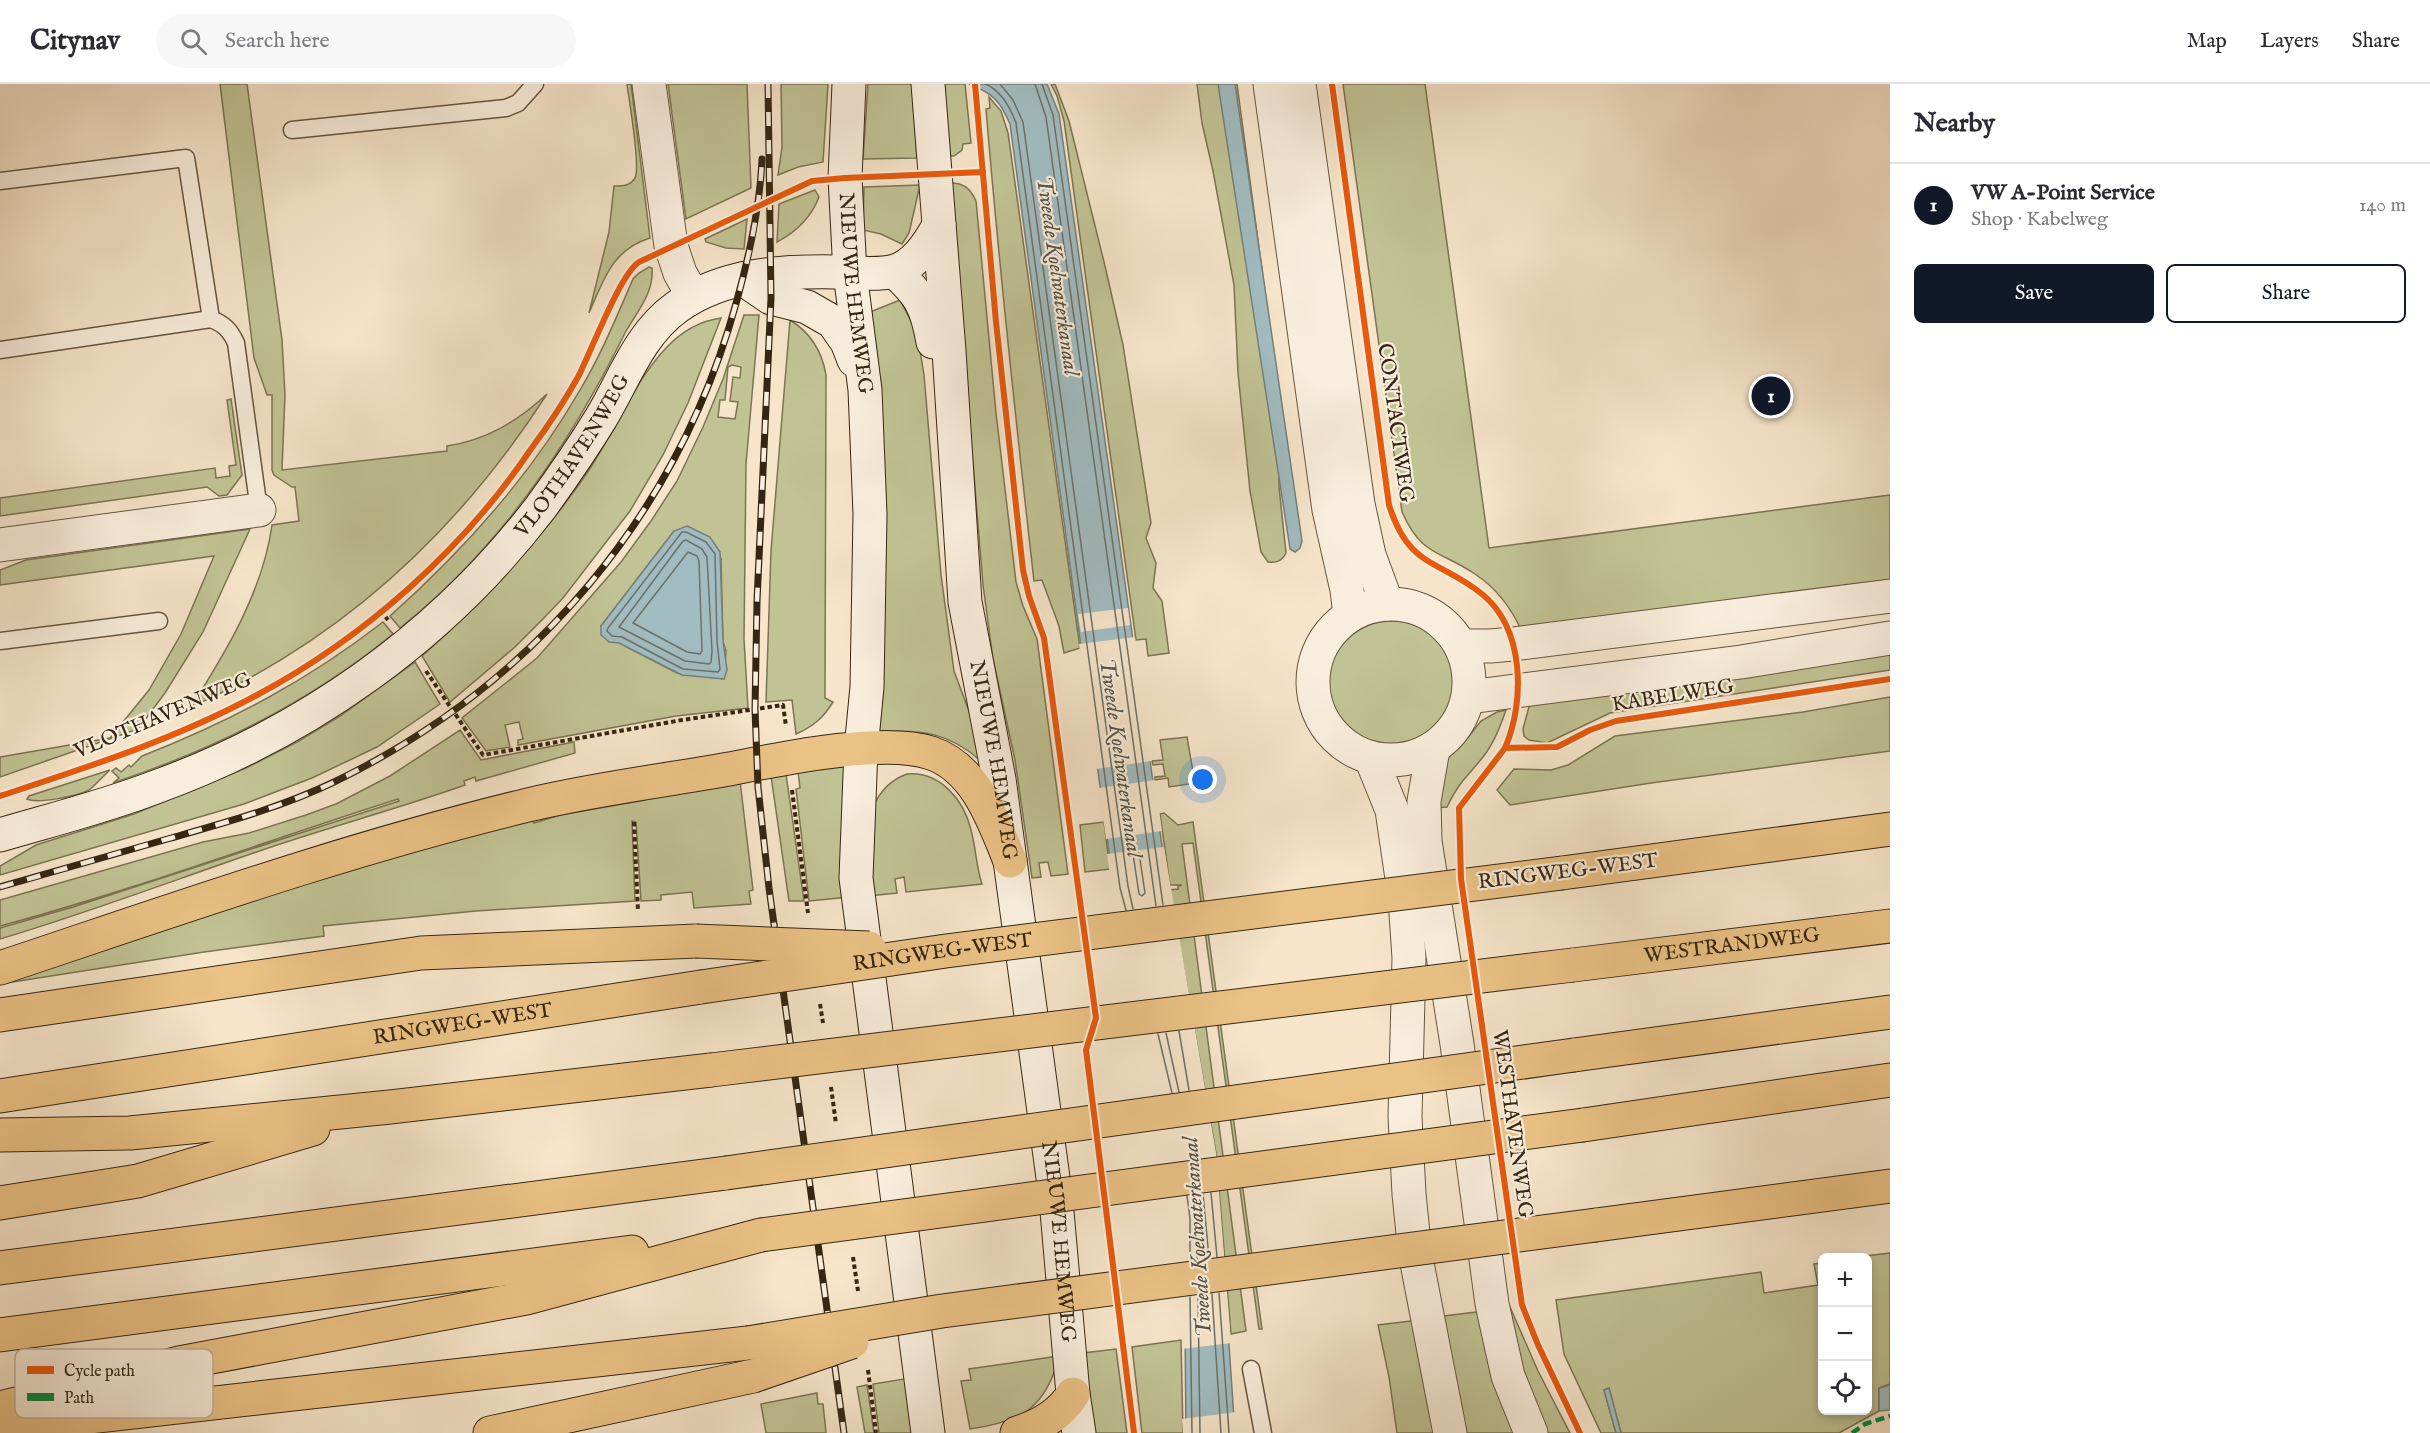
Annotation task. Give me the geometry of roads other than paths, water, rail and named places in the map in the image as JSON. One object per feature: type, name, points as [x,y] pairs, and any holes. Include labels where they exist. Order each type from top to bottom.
[{"type":"highway","points":[[0,968],[226,893],[417,834],[530,804],[757,764],[861,749],[909,747],[933,753],[946,760],[973,786],[992,815],[1010,861]]},
{"type":"highway","name":"RINGWEG-WEST","points":[[0,1096],[946,951],[1890,829]]},
{"type":"highway","name":"WESTRANDWEG","points":[[390,1107],[1890,926]]},
{"type":"highway","points":[[0,1015],[421,953],[696,940],[946,951]]},
{"type":"highway","points":[[0,1268],[726,1173],[1890,1012]]},
{"type":"highway","points":[[0,1335],[1583,1125],[1890,1080]]},
{"type":"highway","points":[[0,1135],[130,1133],[390,1107]]},
{"type":"highway","points":[[0,1203],[138,1181],[390,1107]]},
{"type":"highway","points":[[213,1403],[748,1343],[942,1311],[1890,1186]]},
{"type":"highway","points":[[213,1357],[526,1299],[761,1235]]},
{"type":"highway","points":[[490,1433],[753,1376],[942,1311]]},
{"type":"highway","points":[[1017,1433],[1051,1418],[1066,1405],[1073,1394]]},
{"type":"highway","points":[[0,1408],[15,1404]]},
{"type":"highway","points":[[0,1427],[80,1418]]},
{"type":"street","points":[[650,84],[672,246],[680,273],[693,296]]},
{"type":"street","name":"NIEUWE HEMWEG","points":[[849,84],[845,178],[850,273],[865,390],[870,514],[867,687],[861,749],[856,878],[928,1433]]},
{"type":"street","name":"NIEUWE HEMWEG","points":[[928,84],[965,602],[999,779],[1056,1200],[1073,1394],[1079,1433]]},
{"type":"street","points":[[1270,84],[1329,510],[1347,590],[1350,615]]},
{"type":"street","points":[[1299,84],[1358,504],[1369,555],[1387,604]]},
{"type":"street","points":[[939,225],[929,242],[916,257],[895,272],[923,301],[929,317],[951,419]]},
{"type":"street","name":"VLOTHAVENWEG","points":[[0,835],[145,791],[233,755],[309,715],[364,678],[407,645],[471,587],[508,548],[577,456],[646,337],[675,308],[693,296],[719,285],[743,279],[801,271],[895,272]]},
{"type":"street","points":[[743,279],[771,298],[807,307],[833,322],[847,342],[865,390]]},
{"type":"street","points":[[0,545],[259,510]]},
{"type":"street","points":[[1461,646],[1513,644],[1890,596]]},
{"type":"street","points":[[1387,604],[1405,605],[1438,619],[1461,646],[1470,679],[1462,717],[1449,735],[1433,749],[1414,757],[1393,760],[1371,758],[1352,749],[1336,737],[1324,721],[1316,703],[1313,683],[1319,654],[1334,628],[1350,615],[1387,604]]},
{"type":"street","name":"KABELWEG","points":[[1468,697],[1741,662],[1890,638]]},
{"type":"street","name":"WESTHAVENWEG","points":[[1433,749],[1424,801],[1425,841],[1457,1044],[1492,1304],[1508,1376],[1531,1433]]},
{"type":"street","points":[[1371,758],[1392,810],[1405,899],[1409,958],[1405,1117],[1409,1194],[1415,1252],[1450,1433]]},
{"type":"lane","points":[[292,129],[506,108],[518,103],[535,84]]},
{"type":"lane","points":[[0,181],[186,158],[211,319]]},
{"type":"lane","points":[[0,350],[211,319],[220,322],[228,329],[236,343],[259,510]]},
{"type":"lane","points":[[0,641],[159,621]]},
{"type":"lane","points":[[1251,1369],[1263,1433]]},
{"type":"water","name":"Tweede Koelwaterkanaal","points":[[969,84],[1047,84],[1059,114],[1226,1301],[1235,1433],[1186,1433],[1184,1219],[1164,1082],[1114,889],[1010,124],[1003,109],[994,98]]},
{"type":"water","points":[[1218,84],[1235,84],[1302,541],[1300,548],[1295,552],[1290,549]]},
{"type":"water","points":[[687,526],[710,537],[720,552],[723,641],[727,670],[724,679],[682,675],[619,643],[609,642],[601,635],[601,626],[674,531]]},
{"type":"water","points":[[1890,1385],[1890,1410],[1879,1411],[1879,1388]]},
{"type":"water","points":[[1609,1388],[1621,1433],[1616,1433],[1604,1390]]},
{"type":"railway","points":[[768,84],[771,298],[757,601],[755,709],[758,787],[769,888],[844,1433]]},
{"type":"railway","points":[[0,887],[233,820],[294,799],[334,782],[406,743],[473,696],[534,644],[588,585],[636,521],[678,452],[711,378],[737,300],[754,230],[762,159]]},
{"type":"place","name":"VW A-Point Service","points":[[1771,396]]}]
